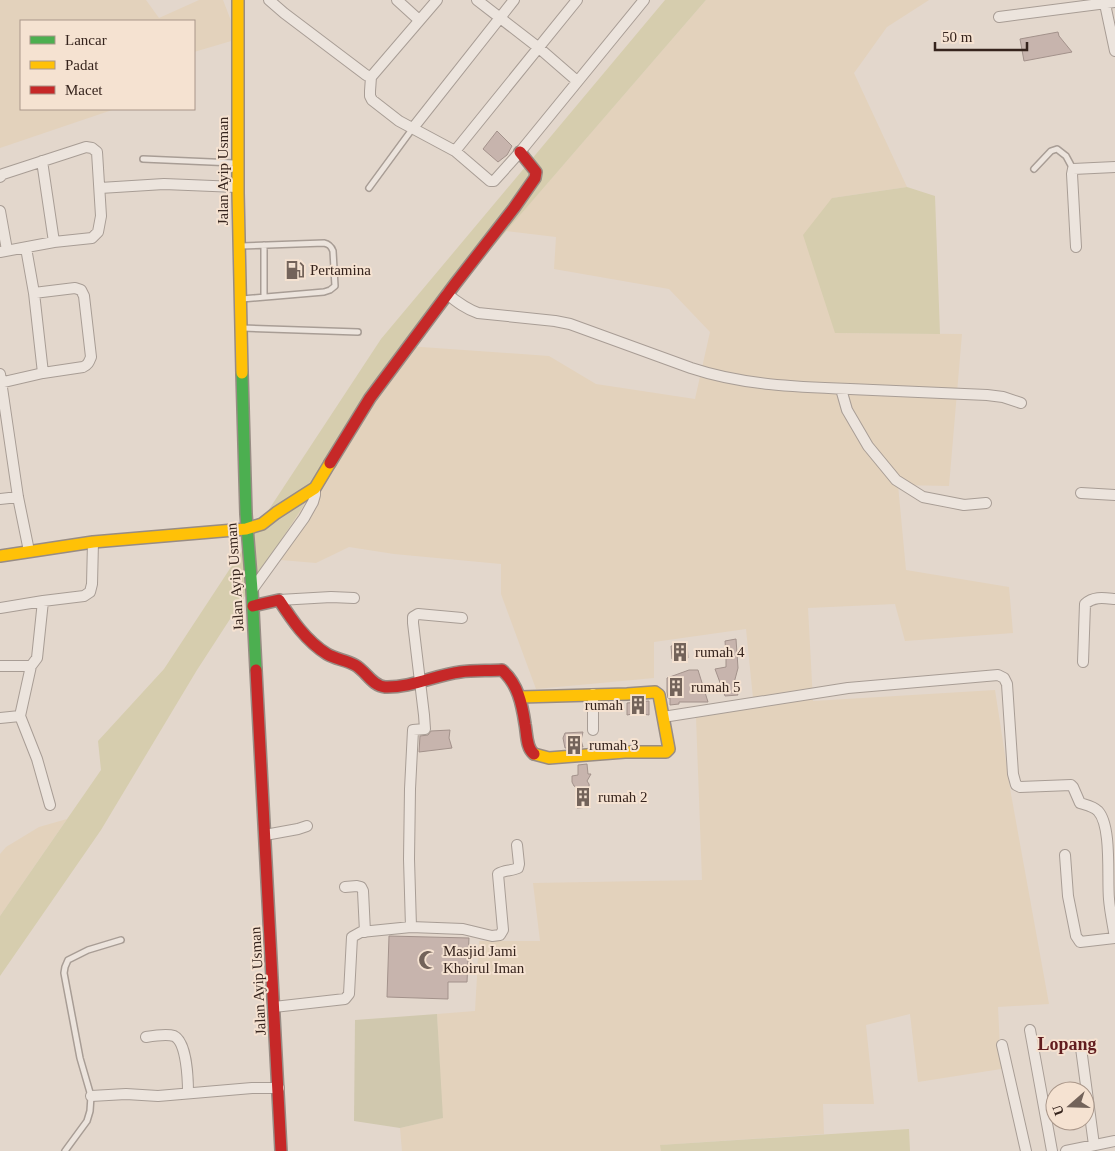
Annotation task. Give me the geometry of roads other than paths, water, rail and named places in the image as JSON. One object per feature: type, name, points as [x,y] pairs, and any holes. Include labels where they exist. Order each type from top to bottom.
[{"type":"street","name":"Jalan Ayip Usman","points":[[238,0],[237,186],[246,529],[253,606],[281,1151]]},
{"type":"street","points":[[269,0],[371,77]]},
{"type":"street","points":[[397,0],[419,20]]},
{"type":"street","points":[[436,0],[371,77],[370,96],[372,100],[399,121],[455,151],[490,181],[494,181],[520,152],[644,0]]},
{"type":"street","points":[[477,0],[539,48],[577,81]]},
{"type":"street","points":[[413,128],[514,0]]},
{"type":"street","points":[[455,151],[577,0]]},
{"type":"street","points":[[999,17],[1110,3],[1115,51]]},
{"type":"street","points":[[0,177],[3,174],[86,147],[92,148],[96,152],[102,216],[98,232],[92,238],[54,242],[3,251],[0,211]]},
{"type":"street","points":[[0,556],[93,542],[246,529],[262,524],[314,488],[370,398],[535,178],[536,172],[520,152]]},
{"type":"street","points":[[42,161],[54,242]]},
{"type":"street","points":[[1076,247],[1073,169],[1115,167]]},
{"type":"street","points":[[100,188],[164,184],[237,186]]},
{"type":"street","points":[[26,248],[34,293],[43,373]]},
{"type":"street","points":[[29,551],[18,497],[1,380],[83,367],[86,366],[91,357],[84,296],[81,290],[75,288],[34,293]]},
{"type":"street","points":[[448,294],[471,310],[570,324],[709,374],[790,387],[987,395],[1003,397],[1021,403]]},
{"type":"street","points":[[841,389],[847,410],[868,446],[896,480],[924,497],[964,505],[986,504]]},
{"type":"street","points":[[252,590],[304,518],[316,494],[314,488]]},
{"type":"street","points":[[1081,493],[1115,495]]},
{"type":"street","points":[[0,500],[18,497]]},
{"type":"street","points":[[0,608],[84,596],[90,592],[92,584],[93,542]]},
{"type":"street","points":[[253,606],[280,600],[331,597],[354,598]]},
{"type":"street","points":[[1082,662],[1085,604],[1092,599],[1115,599]]},
{"type":"street","points":[[280,600],[294,622],[312,643],[328,655],[355,665],[374,683],[383,688],[460,672],[502,670],[510,676],[521,697],[529,748],[532,753],[538,756],[549,758],[596,756],[625,752],[666,752],[669,749],[659,695],[656,692],[521,697]]},
{"type":"street","points":[[43,601],[37,658],[31,666],[20,716],[37,759],[50,805]]},
{"type":"street","points":[[410,927],[410,789],[413,730],[425,728],[413,617],[418,614],[462,618]]},
{"type":"street","points":[[0,666],[31,666]]},
{"type":"street","points":[[662,717],[848,688],[998,676],[1004,678],[1007,684],[1013,774],[1016,785],[1020,787],[1072,786],[1080,803],[1098,811],[1102,818],[1106,830],[1109,901],[1115,938],[1080,942],[1076,936],[1068,896],[1065,856]]},
{"type":"street","points":[[593,694],[593,730]]},
{"type":"street","points":[[0,718],[20,716]]},
{"type":"street","points":[[265,836],[306,826]]},
{"type":"street","points":[[274,1007],[345,999],[349,994],[352,937],[358,934],[410,927],[463,929],[492,936],[500,935],[504,930],[498,874],[518,868],[518,845]]},
{"type":"street","points":[[345,887],[361,887],[363,891],[365,932]]},
{"type":"street","points":[[1030,1030],[1052,1151]]},
{"type":"street","points":[[146,1036],[174,1036],[178,1040],[187,1065],[188,1093]]},
{"type":"street","points":[[1002,1045],[1026,1151]]},
{"type":"street","points":[[1080,1048],[1094,1145]]},
{"type":"street","points":[[91,1096],[126,1094],[158,1096],[252,1088],[278,1088]]},
{"type":"street","points":[[1066,1151],[1115,1141]]},
{"type":"lane","points":[[369,188],[413,128]]},
{"type":"lane","points":[[1034,169],[1051,151],[1058,149],[1066,156],[1073,169]]},
{"type":"lane","points":[[143,159],[237,163]]},
{"type":"lane","points":[[238,246],[328,244],[333,251],[335,286],[324,292],[239,299]]},
{"type":"lane","points":[[264,245],[264,297]]},
{"type":"lane","points":[[240,328],[358,332]]},
{"type":"lane","points":[[65,1151],[87,1121],[91,1096],[80,1058],[64,973],[65,967],[68,960],[88,950],[122,940]]},
{"type":"place","name":"Pertamina","points":[[295,270]]},
{"type":"place","name":"rumah 4","points":[[680,652]]},
{"type":"place","name":"rumah 5","points":[[676,687]]},
{"type":"place","name":"rumah","points":[[638,705]]},
{"type":"place","name":"rumah 3","points":[[574,745]]},
{"type":"place","name":"rumah 2","points":[[583,797]]},
{"type":"place","name":"Masjid Jami Khoirul Iman","points":[[428,960]]},
{"type":"district","name":"Lopang","points":[[1067,1044]]}]
